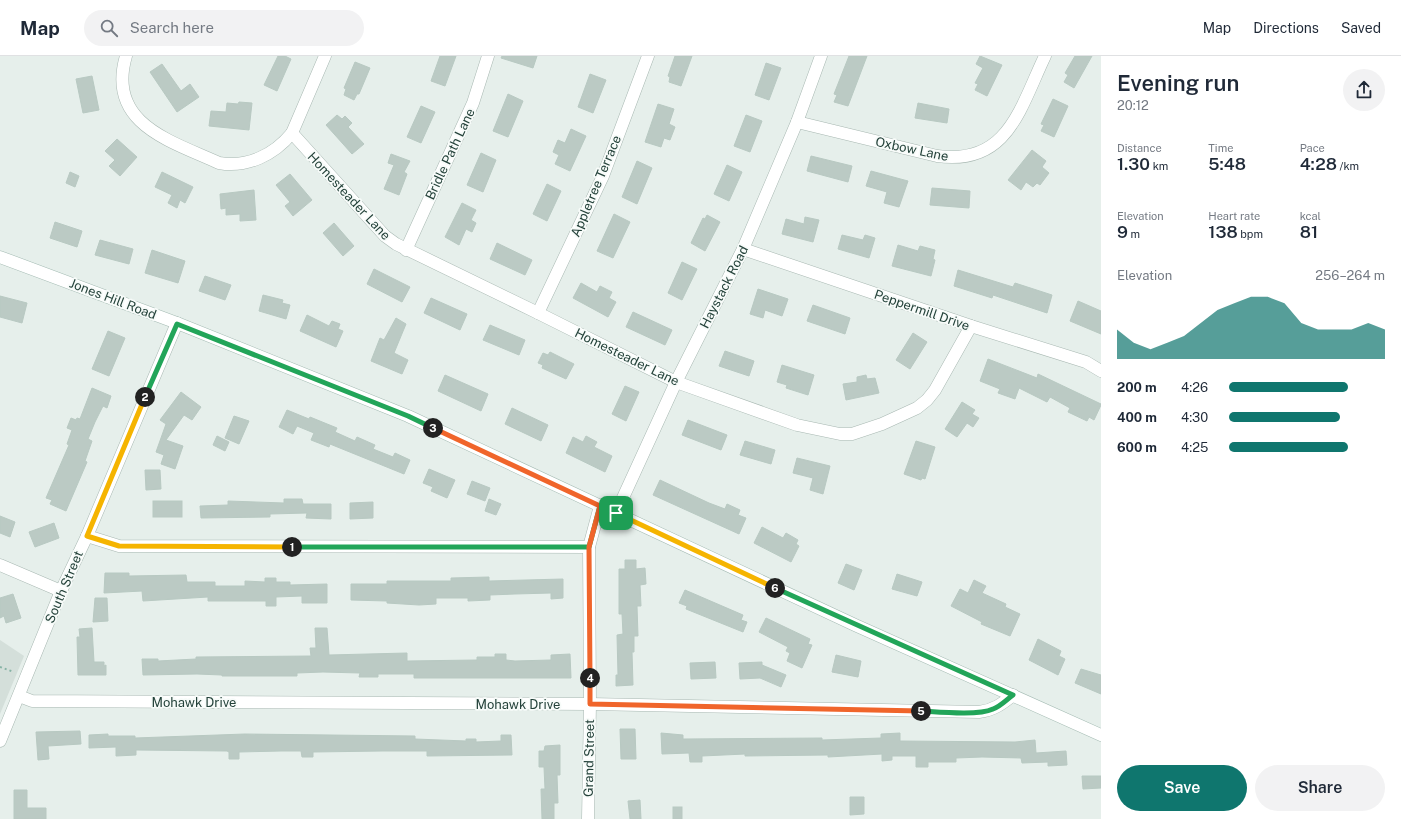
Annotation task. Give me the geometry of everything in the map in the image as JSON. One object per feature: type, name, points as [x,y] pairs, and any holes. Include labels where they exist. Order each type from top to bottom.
[{"type":"street","points":[[126,56],[122,75],[124,95],[130,109],[139,121],[154,133],[219,162],[228,164],[252,161],[264,157],[283,144],[292,133],[325,56]]},
{"type":"street","name":"Bridle Path Lane","points":[[406,250],[473,103],[488,56]]},
{"type":"street","name":"Appletree Terrace","points":[[538,313],[603,176],[648,56]]},
{"type":"street","name":"Haystack Road","points":[[616,513],[676,382],[743,249],[797,122],[821,56]]},
{"type":"street","name":"Oxbow Lane","points":[[797,122],[937,156],[956,158],[977,155],[993,145],[1008,130],[1044,56]]},
{"type":"street","name":"Homesteader Lane","points":[[292,133],[386,236],[406,250],[538,313],[676,382],[797,425],[840,434],[852,434],[903,416],[927,400],[935,390],[971,326]]},
{"type":"street","name":"Peppermill Drive","points":[[743,249],[971,326],[1086,362],[1101,371]]},
{"type":"street","name":"Jones Hill Road","points":[[0,257],[177,324],[408,416],[855,625],[1101,735]]},
{"type":"street","name":"South Street","points":[[0,740],[61,591],[87,536],[177,324]]},
{"type":"street","name":"Grand Street","points":[[588,819],[590,704],[589,547],[600,506]]},
{"type":"street","points":[[87,536],[119,546],[589,547]]},
{"type":"street","points":[[0,565],[61,591]]},
{"type":"street","name":"Mohawk Drive","points":[[19,696],[32,701],[590,704],[979,712],[991,710],[1001,705],[1013,695]]},
{"type":"path","points":[[0,667],[14,672]]},
{"type":"shaded area","points":[[0,640],[24,656],[0,714]]},
{"type":"building","points":[[278,56],[285,56],[291,59],[277,91],[264,85]]},
{"type":"building","points":[[440,56],[456,56],[445,86],[431,81]]},
{"type":"building","points":[[502,56],[537,56],[533,68],[501,58]]},
{"type":"building","points":[[675,56],[692,56],[681,86],[669,82],[670,77],[668,76]]},
{"type":"building","points":[[849,56],[867,56],[848,106],[834,102],[837,95],[834,94]]},
{"type":"building","points":[[980,56],[1002,65],[987,96],[975,90],[978,84],[975,83],[983,68],[976,64]]},
{"type":"building","points":[[1075,56],[1092,56],[1074,88],[1064,82],[1068,75],[1065,73]]},
{"type":"building","points":[[355,62],[370,68],[359,94],[357,94],[354,100],[344,95],[346,89],[344,88]]},
{"type":"building","points":[[766,63],[781,68],[769,100],[755,95]]},
{"type":"building","points":[[162,64],[181,91],[190,84],[199,97],[177,112],[150,72]]},
{"type":"building","points":[[590,74],[606,80],[593,113],[578,107]]},
{"type":"building","points":[[92,76],[99,110],[83,113],[76,79]]},
{"type":"building","points":[[508,94],[523,101],[508,137],[493,131]]},
{"type":"building","points":[[1053,99],[1068,106],[1054,137],[1041,131],[1044,125],[1041,124]]},
{"type":"building","points":[[239,102],[252,103],[249,130],[209,126],[211,111],[226,112],[227,103],[238,104]]},
{"type":"building","points":[[918,103],[949,109],[947,123],[915,118]]},
{"type":"building","points":[[658,104],[674,109],[669,124],[675,127],[670,140],[664,138],[661,147],[645,142]]},
{"type":"building","points":[[421,106],[435,112],[421,143],[407,137]]},
{"type":"building","points":[[337,115],[342,119],[345,116],[352,123],[348,127],[364,144],[352,154],[326,125]]},
{"type":"building","points":[[746,115],[762,121],[750,152],[734,146]]},
{"type":"building","points":[[571,129],[586,136],[570,171],[555,164],[559,155],[553,152],[558,140],[565,143]]},
{"type":"building","points":[[117,139],[137,157],[120,176],[109,166],[115,160],[105,151]]},
{"type":"building","points":[[1032,150],[1046,161],[1042,167],[1049,173],[1040,185],[1037,183],[1033,187],[1026,182],[1021,190],[1008,180]]},
{"type":"building","points":[[481,153],[496,160],[483,192],[467,185]]},
{"type":"building","points":[[391,154],[410,161],[404,172],[407,174],[399,195],[384,189],[394,165],[388,163]]},
{"type":"building","points":[[811,156],[852,166],[848,182],[807,171]]},
{"type":"building","points":[[637,161],[652,168],[637,204],[622,197]]},
{"type":"building","points":[[727,165],[742,172],[729,201],[714,194]]},
{"type":"building","points":[[871,171],[908,181],[899,207],[884,203],[887,192],[866,186]]},
{"type":"building","points":[[70,172],[79,176],[75,187],[66,183]]},
{"type":"building","points":[[162,172],[193,187],[185,203],[180,200],[177,208],[168,203],[172,195],[155,187]]},
{"type":"building","points":[[290,174],[312,200],[293,216],[285,206],[290,202],[276,185]]},
{"type":"building","points":[[547,184],[561,191],[547,221],[533,214]]},
{"type":"building","points":[[932,188],[970,191],[969,208],[930,205]]},
{"type":"building","points":[[254,190],[256,220],[240,221],[240,214],[226,215],[226,208],[221,209],[220,194]]},
{"type":"building","points":[[462,203],[476,210],[471,220],[476,223],[472,232],[466,229],[459,245],[445,237]]},
{"type":"building","points":[[614,214],[630,222],[613,258],[597,251]]},
{"type":"building","points":[[707,215],[720,222],[705,251],[691,243],[703,218],[705,219]]},
{"type":"building","points":[[805,217],[819,220],[813,242],[782,234],[786,219],[804,224]]},
{"type":"building","points":[[55,222],[82,231],[77,247],[50,238]]},
{"type":"building","points":[[334,223],[354,246],[343,256],[323,233]]},
{"type":"building","points":[[842,235],[863,240],[865,235],[875,238],[869,258],[838,249]]},
{"type":"building","points":[[100,240],[133,249],[129,264],[95,255]]},
{"type":"building","points":[[497,243],[532,260],[525,275],[490,259]]},
{"type":"building","points":[[898,245],[918,251],[920,246],[935,250],[933,259],[935,260],[931,276],[892,266]]},
{"type":"building","points":[[152,250],[185,261],[178,283],[145,273]]},
{"type":"building","points":[[682,262],[697,269],[682,300],[668,293]]},
{"type":"building","points":[[374,269],[410,287],[402,302],[367,284]]},
{"type":"building","points":[[958,270],[1013,287],[1015,283],[1052,295],[1047,313],[993,295],[992,298],[954,286]]},
{"type":"building","points":[[205,276],[231,285],[225,300],[199,291]]},
{"type":"building","points":[[581,283],[597,292],[600,286],[612,292],[609,298],[616,302],[608,317],[573,298]]},
{"type":"building","points":[[758,289],[788,299],[782,316],[765,310],[763,318],[750,314]]},
{"type":"building","points":[[263,295],[283,300],[282,303],[290,305],[286,319],[259,311]]},
{"type":"building","points":[[0,296],[27,303],[22,323],[0,317]]},
{"type":"building","points":[[431,298],[467,314],[460,330],[424,313]]},
{"type":"building","points":[[1078,301],[1101,311],[1101,334],[1070,321]]},
{"type":"building","points":[[813,305],[850,318],[845,334],[807,321]]},
{"type":"building","points":[[633,312],[672,330],[665,345],[626,327]]},
{"type":"building","points":[[307,315],[329,326],[332,321],[340,324],[338,329],[343,331],[336,347],[300,331]]},
{"type":"building","points":[[396,318],[406,324],[394,353],[408,360],[402,374],[371,361],[380,338],[384,340]]},
{"type":"building","points":[[490,325],[525,340],[519,355],[483,340]]},
{"type":"building","points":[[108,331],[125,338],[109,376],[92,369]]},
{"type":"building","points":[[913,333],[927,342],[910,369],[896,360]]},
{"type":"building","points":[[725,351],[754,361],[749,376],[719,366]]},
{"type":"building","points":[[550,352],[574,364],[566,379],[542,368],[543,365],[538,363],[543,353],[548,355]]},
{"type":"building","points":[[988,359],[1037,378],[1038,374],[1101,404],[1094,420],[1089,417],[1087,421],[1068,412],[1070,408],[1050,397],[1047,402],[1019,388],[1015,399],[998,393],[1000,389],[980,381]]},
{"type":"building","points":[[782,365],[814,375],[808,395],[786,388],[787,385],[777,382]]},
{"type":"building","points":[[445,375],[488,394],[481,411],[438,391]]},
{"type":"building","points":[[866,375],[867,379],[875,378],[879,393],[846,400],[843,384],[857,382],[857,377]]},
{"type":"building","points":[[625,386],[639,392],[626,421],[612,414]]},
{"type":"building","points":[[92,388],[111,396],[107,408],[103,406],[88,439],[92,441],[85,461],[87,462],[66,511],[50,504],[52,500],[46,498],[69,445],[67,444],[72,430],[67,428],[71,418],[76,420],[77,418],[80,419]]},
{"type":"building","points":[[181,392],[201,407],[192,420],[184,415],[166,440],[183,446],[175,469],[161,464],[164,455],[156,452],[166,424],[160,420]]},
{"type":"building","points":[[962,402],[975,410],[972,414],[979,418],[973,427],[967,423],[957,437],[945,429]]},
{"type":"building","points":[[512,408],[548,425],[541,441],[505,424]]},
{"type":"building","points":[[287,410],[309,419],[310,417],[337,428],[335,432],[355,441],[357,437],[375,445],[373,449],[393,457],[395,453],[410,460],[404,474],[330,444],[329,447],[311,440],[314,433],[297,426],[293,434],[279,427]]},
{"type":"building","points":[[234,416],[249,421],[239,444],[225,438]]},
{"type":"building","points":[[688,420],[727,435],[721,450],[682,435]]},
{"type":"building","points":[[217,436],[229,442],[225,451],[213,445]]},
{"type":"building","points":[[586,436],[597,442],[594,447],[612,456],[605,472],[566,453],[573,437],[583,442]]},
{"type":"building","points":[[745,441],[775,450],[771,464],[740,455]]},
{"type":"building","points":[[916,441],[935,447],[925,479],[922,478],[921,480],[904,474]]},
{"type":"building","points":[[797,458],[830,466],[823,494],[810,490],[813,478],[793,473]]},
{"type":"building","points":[[429,469],[455,480],[447,498],[431,491],[433,487],[423,483]]},
{"type":"building","points":[[145,470],[160,470],[161,489],[146,490]]},
{"type":"building","points":[[660,480],[725,509],[727,504],[740,510],[738,515],[746,518],[739,534],[653,495]]},
{"type":"building","points":[[472,481],[490,488],[485,501],[467,494]]},
{"type":"building","points":[[284,499],[302,499],[303,504],[331,504],[331,519],[306,518],[307,513],[270,514],[270,517],[201,518],[200,506],[228,505],[228,501],[284,503]]},
{"type":"building","points":[[489,499],[501,504],[496,515],[485,511]]},
{"type":"building","points":[[153,501],[182,501],[182,517],[153,517]]},
{"type":"building","points":[[373,502],[373,518],[350,519],[350,503]]},
{"type":"building","points":[[0,516],[15,522],[10,537],[0,533]]},
{"type":"building","points":[[54,523],[59,538],[35,547],[29,532]]},
{"type":"building","points":[[762,527],[783,538],[786,533],[798,540],[796,544],[799,546],[791,562],[754,543]]},
{"type":"building","points":[[625,560],[636,560],[636,569],[645,568],[646,584],[640,585],[641,606],[637,606],[638,636],[634,636],[634,652],[632,652],[633,685],[616,686],[616,675],[618,675],[617,635],[623,634],[622,614],[619,614],[619,569],[625,569]]},
{"type":"building","points":[[846,564],[862,570],[854,590],[838,583]]},
{"type":"building","points":[[105,573],[129,573],[129,576],[186,575],[187,582],[215,582],[215,586],[245,586],[245,581],[265,582],[265,578],[276,578],[276,582],[290,582],[290,585],[327,584],[327,603],[302,603],[302,596],[276,597],[276,606],[266,606],[266,601],[208,601],[208,597],[143,601],[142,591],[104,593]]},
{"type":"building","points":[[897,574],[922,582],[917,596],[892,589]]},
{"type":"building","points":[[489,577],[489,581],[563,579],[563,598],[551,599],[551,593],[490,595],[490,600],[468,601],[468,598],[436,598],[436,604],[419,605],[387,603],[387,601],[351,600],[351,584],[387,584],[387,581],[451,581],[451,578]]},
{"type":"building","points":[[974,580],[986,586],[982,593],[1006,604],[1005,607],[1020,614],[1010,636],[981,624],[982,622],[951,606],[960,589],[968,593]]},
{"type":"building","points":[[685,590],[743,615],[741,620],[747,622],[743,632],[686,609],[687,606],[679,603]]},
{"type":"building","points":[[13,594],[21,618],[6,623],[4,616],[0,618],[0,598]]},
{"type":"building","points":[[95,598],[107,598],[108,621],[93,622]]},
{"type":"building","points":[[766,618],[810,639],[808,644],[812,645],[802,668],[787,661],[790,653],[786,651],[788,647],[759,632]]},
{"type":"building","points":[[92,628],[94,662],[104,662],[104,666],[106,665],[106,675],[78,675],[77,637],[80,637],[79,629]]},
{"type":"building","points":[[315,628],[327,628],[329,655],[407,653],[407,661],[477,660],[477,657],[495,657],[495,654],[506,654],[506,660],[515,661],[551,660],[551,655],[570,654],[571,678],[414,678],[414,674],[378,674],[378,677],[359,677],[360,673],[323,672],[297,673],[297,676],[222,676],[197,674],[143,675],[142,659],[158,659],[158,661],[196,659],[196,657],[311,656],[310,648],[316,648]]},
{"type":"building","points":[[1038,639],[1061,651],[1059,656],[1065,659],[1058,675],[1029,660]]},
{"type":"building","points":[[836,655],[861,661],[858,677],[832,672]]},
{"type":"building","points":[[715,662],[716,678],[691,679],[690,663]]},
{"type":"building","points":[[762,662],[762,665],[786,675],[781,687],[760,678],[740,679],[739,663]]},
{"type":"building","points":[[1081,669],[1101,675],[1101,694],[1075,683]]},
{"type":"building","points":[[620,729],[635,729],[636,759],[621,759]]},
{"type":"building","points":[[80,731],[81,744],[48,746],[49,759],[38,760],[36,732]]},
{"type":"building","points":[[661,733],[683,735],[683,739],[822,738],[822,740],[881,738],[881,734],[900,733],[900,741],[1015,742],[1035,740],[1036,753],[1066,751],[1067,765],[1048,766],[1048,762],[1022,763],[1021,758],[982,757],[956,758],[956,762],[928,762],[928,767],[916,767],[916,756],[892,756],[892,760],[882,761],[882,754],[828,757],[828,755],[745,756],[745,754],[702,756],[702,762],[690,762],[689,753],[662,754]]},
{"type":"building","points":[[108,734],[108,736],[135,736],[135,738],[245,734],[415,736],[415,739],[466,741],[466,739],[476,739],[476,742],[501,741],[501,735],[511,735],[512,755],[427,756],[427,751],[382,751],[313,752],[313,757],[302,757],[301,751],[281,751],[239,752],[239,759],[229,759],[229,752],[227,751],[136,750],[136,755],[116,756],[116,747],[89,748],[89,735]]},
{"type":"building","points":[[560,745],[560,775],[557,775],[558,803],[554,803],[554,819],[542,819],[541,789],[545,789],[544,767],[539,767],[539,751],[544,751],[545,746]]},
{"type":"building","points":[[1082,776],[1101,776],[1101,788],[1083,789]]},
{"type":"building","points":[[14,790],[27,790],[27,808],[46,808],[46,819],[14,819]]},
{"type":"building","points":[[850,797],[864,797],[864,814],[850,815]]},
{"type":"building","points":[[640,800],[641,819],[630,819],[628,801]]},
{"type":"building","points":[[673,807],[682,807],[682,819],[673,819]]},
{"type":"route","points":[[616,513],[600,506],[589,547],[119,546],[87,536],[177,324],[408,416],[600,506],[595,525],[589,547],[590,704],[979,712],[991,710],[1001,705],[1013,695],[855,625],[616,513]]}]
